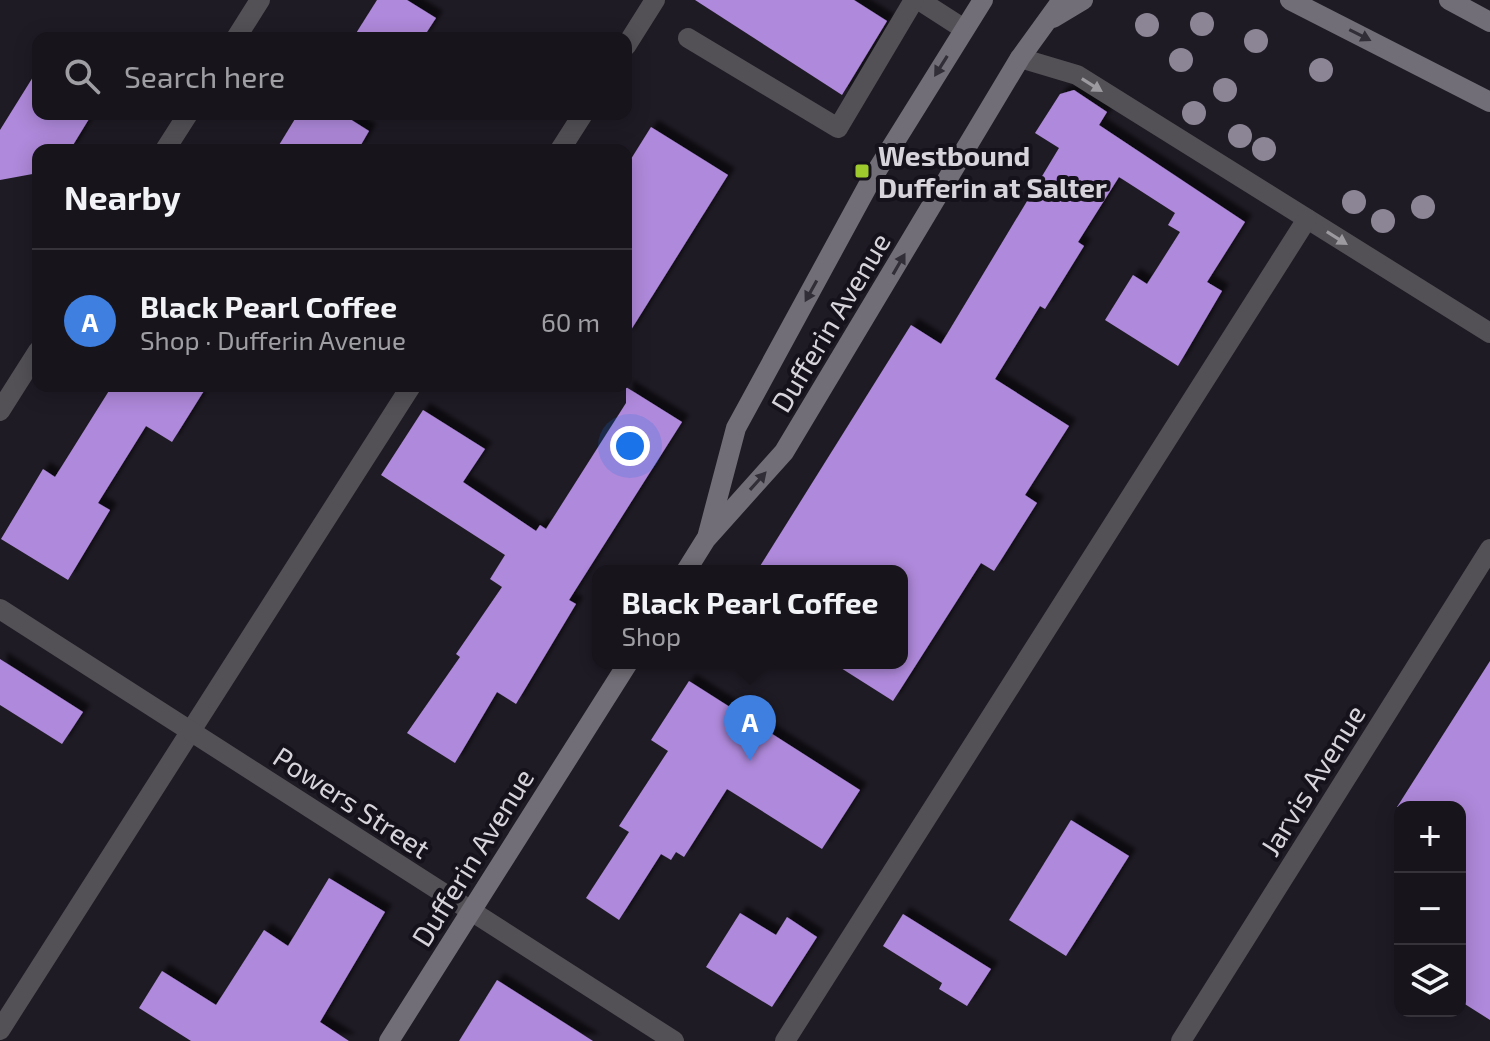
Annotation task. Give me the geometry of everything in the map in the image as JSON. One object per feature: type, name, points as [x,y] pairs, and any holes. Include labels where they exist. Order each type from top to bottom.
[{"type":"main road","name":"Dufferin Avenue","points":[[706,539],[736,428],[871,180],[983,0]]},
{"type":"main road","name":"Dufferin Avenue","points":[[690,565],[706,539],[784,452],[1020,58],[1062,0]]},
{"type":"main road","points":[[1046,22],[1083,0]]},
{"type":"main road","points":[[1290,0],[1490,102]]},
{"type":"main road","points":[[1449,0],[1490,22]]},
{"type":"main road","name":"Dufferin Avenue","points":[[389,1041],[624,669]]},
{"type":"street","points":[[240,32],[260,0]]},
{"type":"street","points":[[632,36],[655,0]]},
{"type":"street","points":[[688,38],[838,128],[916,0],[964,29]]},
{"type":"street","points":[[1020,58],[1077,75],[1490,333]]},
{"type":"street","points":[[169,144],[184,120]]},
{"type":"street","points":[[564,144],[579,120]]},
{"type":"street","points":[[785,1041],[1307,219]]},
{"type":"street","points":[[0,411],[32,360]]},
{"type":"street","points":[[0,1030],[407,392]]},
{"type":"street","name":"Jarvis Avenue","points":[[1181,1041],[1490,549]]},
{"type":"street","name":"Powers Street","points":[[0,609],[674,1041]]},
{"type":"building","points":[[377,0],[407,0],[436,18],[427,32],[357,32]]},
{"type":"building","points":[[695,0],[854,0],[887,21],[842,95]]},
{"type":"building","points":[[32,79],[32,120],[88,120],[74,144],[32,144],[32,174],[0,180],[0,130]]},
{"type":"building","points":[[1074,90],[1107,112],[1099,125],[1245,222],[1207,282],[1222,291],[1178,366],[1105,320],[1133,275],[1147,284],[1180,232],[1168,225],[1175,213],[1119,177],[1078,242],[1084,246],[1045,309],[1040,306],[995,379],[1069,426],[1025,495],[1037,503],[994,571],[981,563],[893,701],[842,669],[908,669],[908,565],[761,565],[911,325],[941,344],[1059,148],[1035,133],[1060,94]]},
{"type":"building","points":[[294,120],[352,120],[369,131],[361,144],[280,144]]},
{"type":"building","points":[[651,127],[728,175],[632,328],[632,157]]},
{"type":"building","points":[[632,391],[682,422],[569,600],[576,604],[516,704],[497,692],[455,763],[407,733],[460,657],[456,654],[502,587],[490,579],[505,555],[381,475],[423,410],[485,449],[463,482],[536,531],[540,525],[546,529],[626,403],[626,392]]},
{"type":"building","points":[[108,392],[203,392],[172,442],[146,426],[98,503],[110,510],[68,580],[1,539],[43,469],[55,477]]},
{"type":"building","points":[[0,659],[83,712],[62,744],[0,705]]},
{"type":"building","points":[[1490,661],[1490,1020],[1466,1005],[1466,801],[1401,801]]},
{"type":"building","points":[[689,681],[860,790],[822,849],[727,789],[684,857],[676,852],[671,860],[661,854],[619,920],[586,898],[629,832],[619,826],[668,751],[651,740]]},
{"type":"building","points":[[1071,820],[1129,856],[1066,956],[1009,920]]},
{"type":"building","points":[[329,878],[385,912],[320,1022],[349,1041],[191,1041],[139,1008],[162,971],[216,1005],[264,930],[288,946]]},
{"type":"building","points":[[740,913],[776,935],[787,917],[817,937],[772,1007],[706,967]]},
{"type":"building","points":[[903,914],[991,969],[967,1006],[939,989],[942,983],[883,946]]},
{"type":"building","points":[[497,980],[593,1041],[459,1041]]},
{"type":"place","name":"Westbound Dufferin at Salter","points":[[862,171]]},
{"type":"place","name":"Black Pearl Coffee","points":[[750,761]]}]
